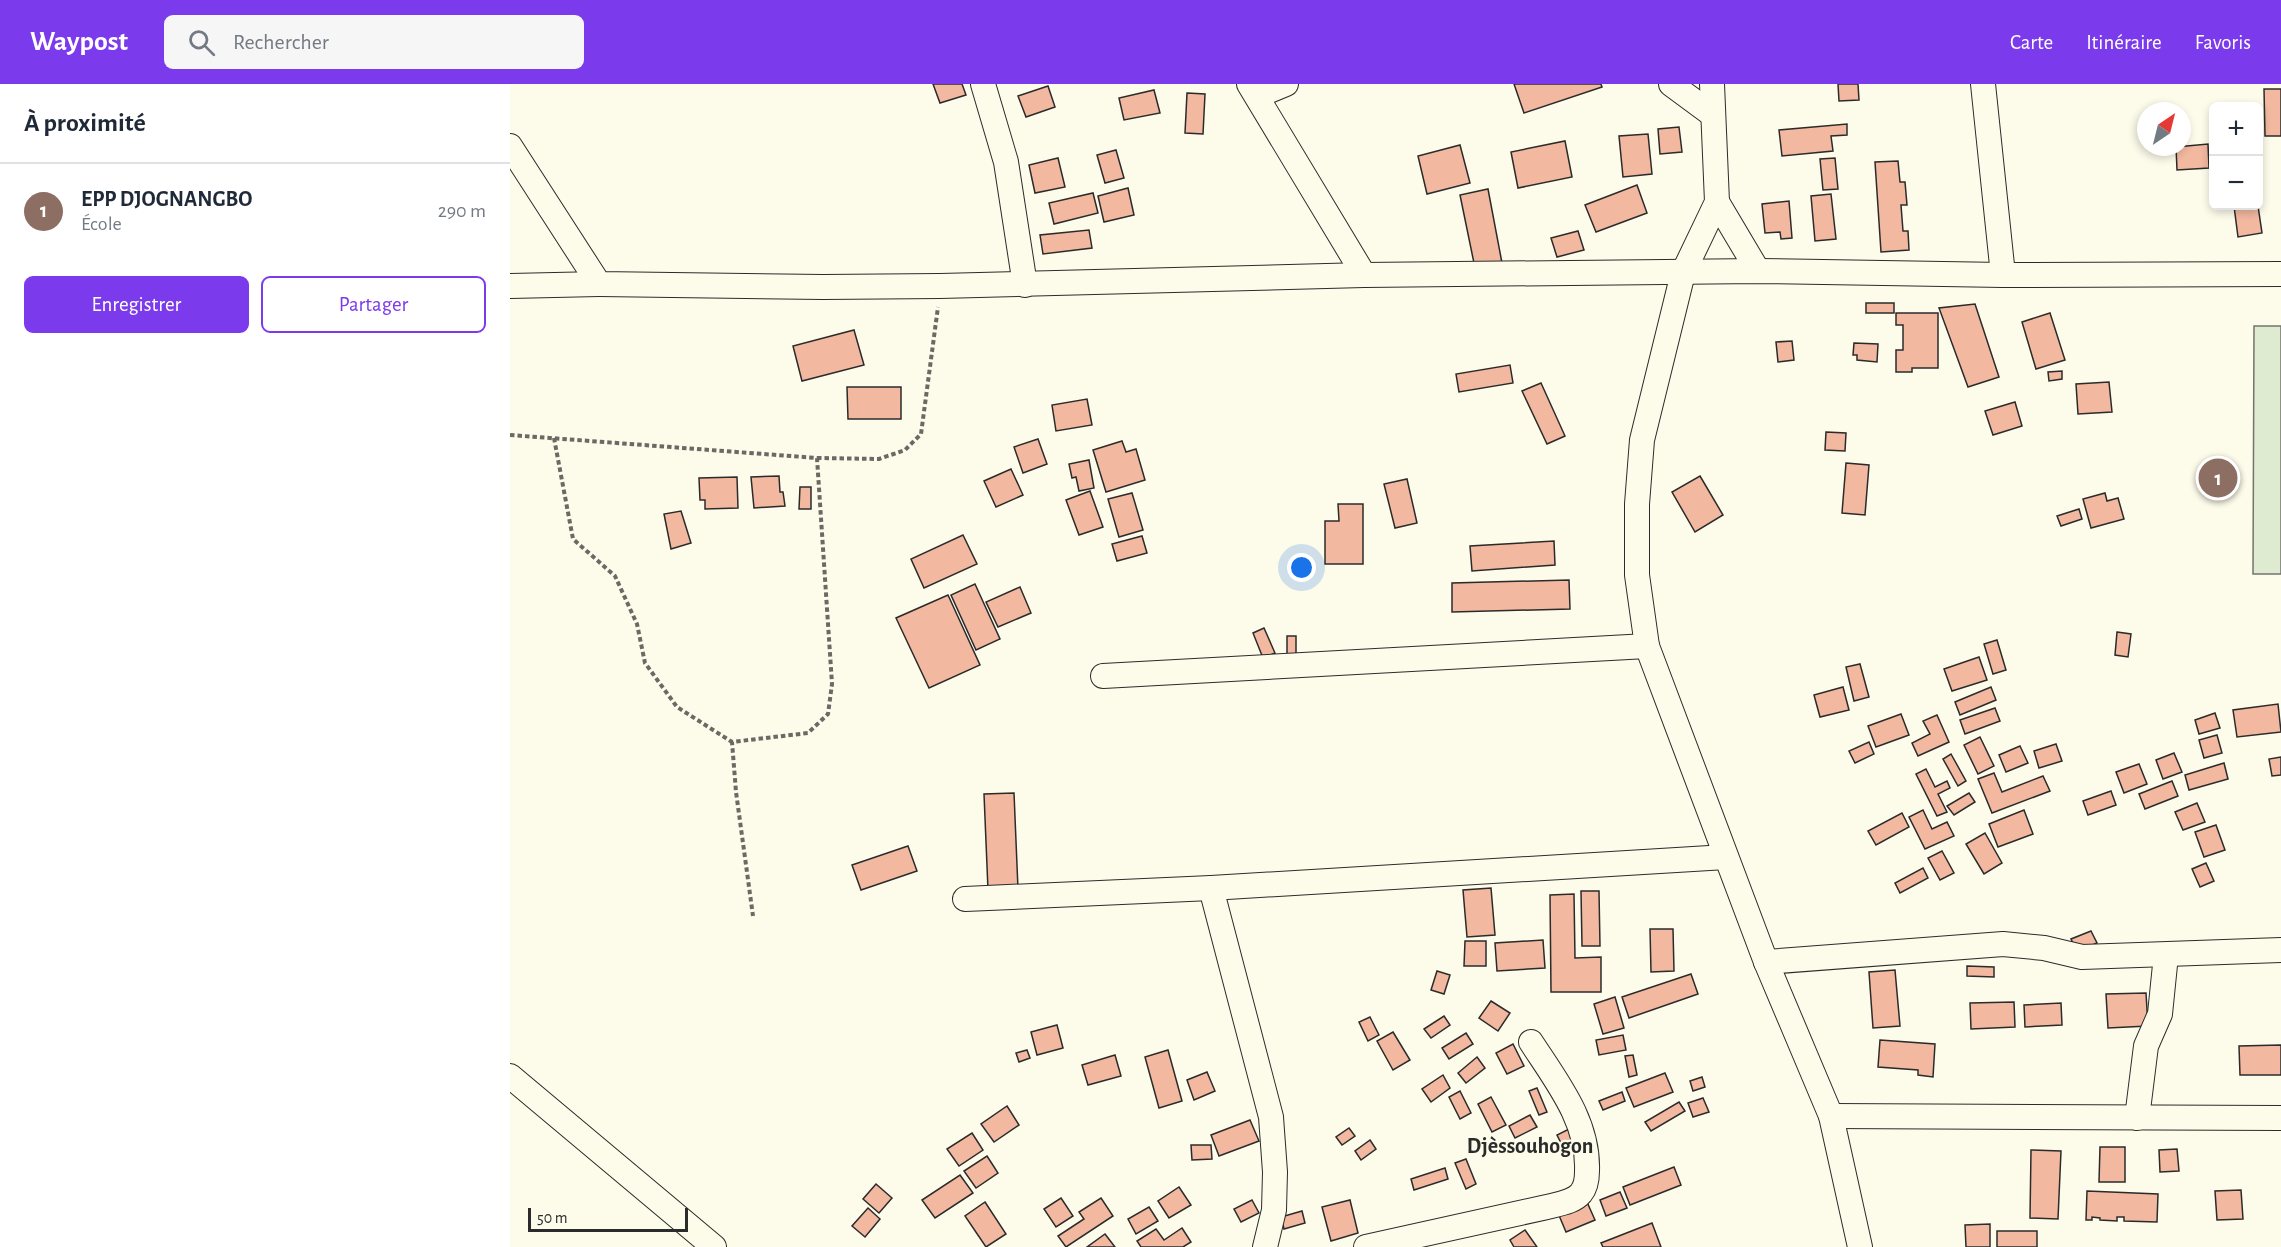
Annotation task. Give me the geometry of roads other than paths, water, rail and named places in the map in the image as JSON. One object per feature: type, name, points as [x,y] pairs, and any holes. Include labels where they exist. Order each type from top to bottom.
[{"type":"street","points":[[983,84],[1006,162],[1025,285]]},
{"type":"street","points":[[1286,84],[1253,90],[1364,275]]},
{"type":"street","points":[[1671,84],[1713,115]]},
{"type":"street","points":[[1712,84],[1717,202],[1758,271]]},
{"type":"street","points":[[1983,84],[2003,275]]},
{"type":"street","points":[[510,146],[600,284]]},
{"type":"street","points":[[1717,202],[1683,273],[1642,441],[1636,504],[1637,575],[1647,646],[1766,962],[1831,1116],[1860,1247]]},
{"type":"street","points":[[510,286],[600,284],[824,287],[1025,285],[1364,275],[1758,271],[2003,275],[2281,274]]},
{"type":"street","points":[[1103,676],[1647,646]]},
{"type":"street","points":[[965,899],[1211,888],[1726,857]]},
{"type":"street","points":[[1211,888],[1271,1117],[1275,1172],[1274,1210],[1265,1247]]},
{"type":"street","points":[[1766,962],[2003,944],[2044,948],[2082,957],[2281,950]]},
{"type":"street","points":[[2137,1118],[2146,1046],[2160,1014],[2166,955]]},
{"type":"street","points":[[1366,1247],[1547,1207],[1574,1199],[1581,1194],[1587,1180],[1588,1158],[1582,1127],[1531,1042]]},
{"type":"street","points":[[510,1076],[714,1247]]},
{"type":"street","points":[[1831,1116],[2281,1118]]},
{"type":"place","name":"EPP DJOGNANGBO","points":[[2218,478]]},
{"type":"district","name":"Djèssouhogon","points":[[1530,1145]]}]
